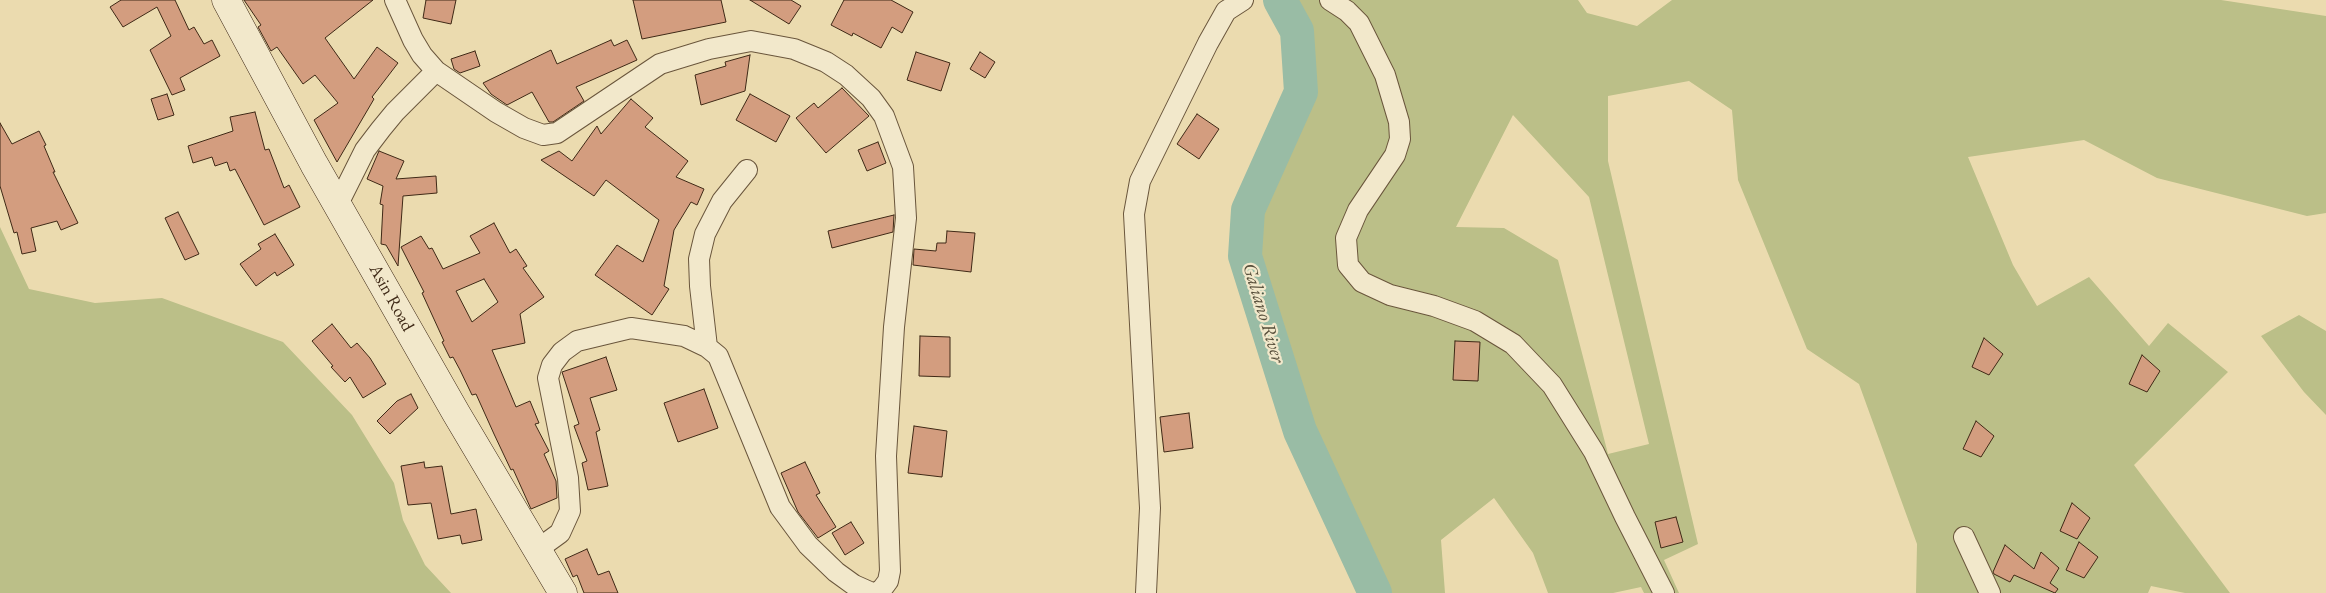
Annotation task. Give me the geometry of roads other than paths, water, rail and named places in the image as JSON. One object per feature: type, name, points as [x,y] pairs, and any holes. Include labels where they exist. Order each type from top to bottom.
[{"type":"main road","name":"Asin Road","points":[[226,0],[456,413],[563,593]]},
{"type":"street","points":[[395,0],[422,56],[436,71],[496,112],[524,128],[543,135],[557,133],[660,64],[709,49],[751,41],[794,48],[826,62],[846,75],[870,98],[884,116],[903,167],[906,218],[894,327],[886,456],[890,571],[888,580],[882,590],[876,593]]},
{"type":"street","points":[[1146,593],[1150,508],[1134,214],[1140,181],[1208,43],[1226,11],[1243,0]]},
{"type":"street","points":[[1330,0],[1347,11],[1359,23],[1385,76],[1399,122],[1400,140],[1396,155],[1358,210],[1346,238],[1348,265],[1362,282],[1390,295],[1434,306],[1475,322],[1513,344],[1552,386],[1594,452],[1664,593]]},
{"type":"street","points":[[338,204],[353,173],[376,136],[395,112],[436,71]]},
{"type":"street","points":[[707,347],[699,259],[705,234],[722,201],[747,170]]},
{"type":"street","points":[[538,549],[560,533],[570,511],[568,478],[548,378],[552,365],[562,352],[577,341],[631,328],[684,336],[707,347],[718,356],[780,507],[808,545],[836,572],[854,585],[872,593]]},
{"type":"street","points":[[1964,537],[1990,593]]},
{"type":"waterway","name":"Galiano River","points":[[1280,0],[1297,31],[1301,92],[1248,210],[1245,256],[1300,431],[1375,593]]}]
